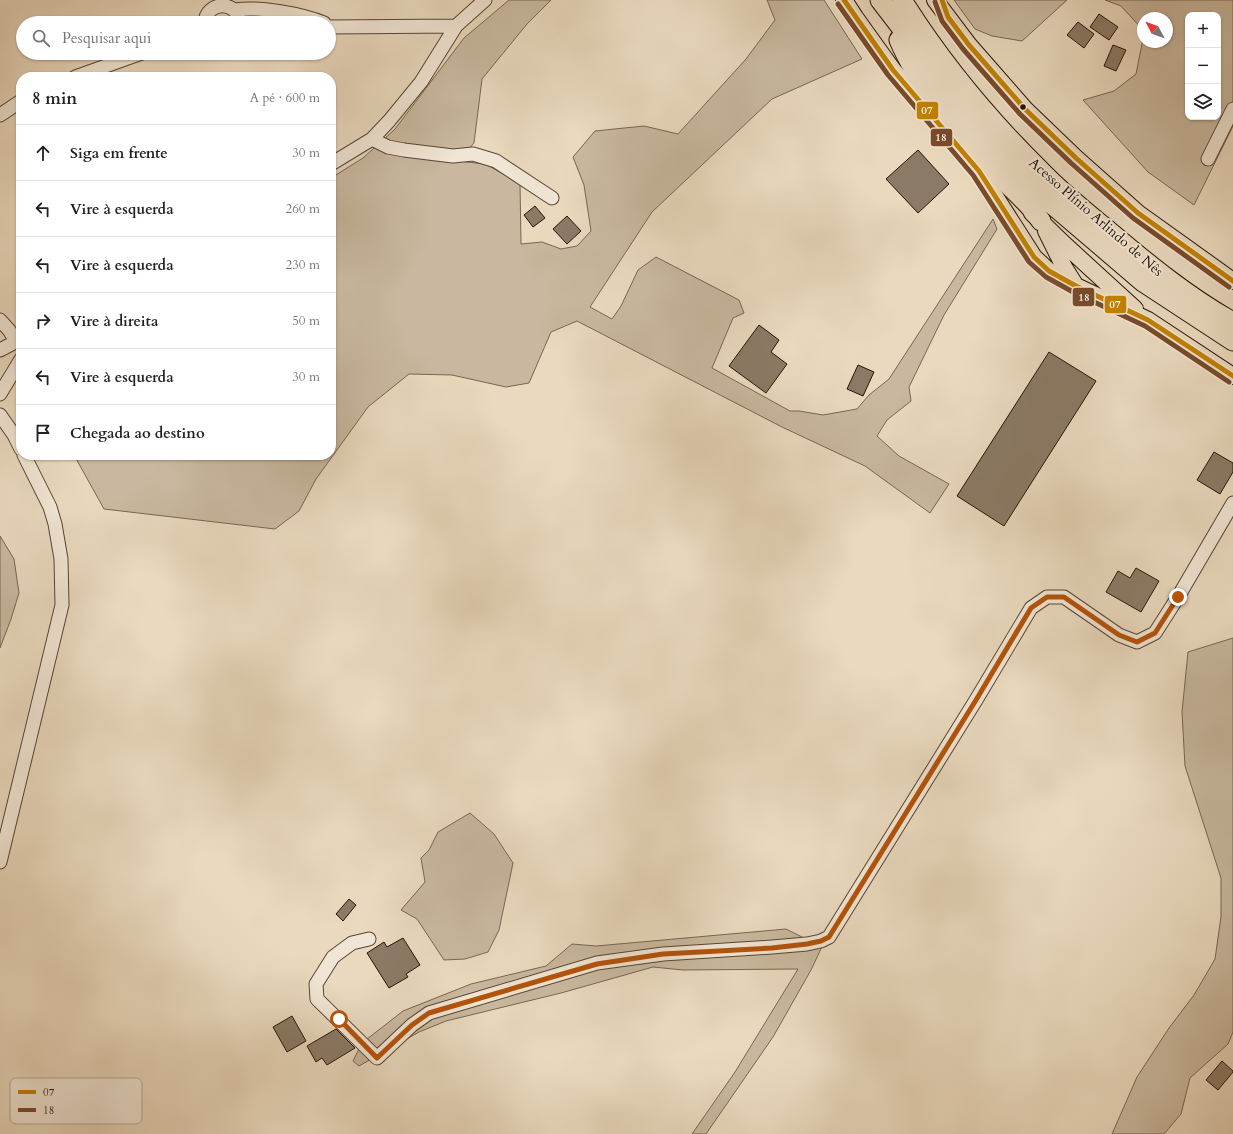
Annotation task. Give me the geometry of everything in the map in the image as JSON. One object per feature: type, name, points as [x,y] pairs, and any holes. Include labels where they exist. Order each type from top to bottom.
[{"type":"highway","name":"Acesso Plínio Arlindo de Nês","points":[[902,0],[960,83],[1018,148],[1065,194],[1151,267],[1233,322]]},
{"type":"highway","points":[[914,0],[998,113],[1018,148]]},
{"type":"highway","name":"Acesso Plínio Arlindo de Nês","points":[[882,4],[976,126],[1054,206],[1143,282],[1233,341]]},
{"type":"highway","points":[[882,4],[904,53],[928,92],[963,136],[994,171],[1026,201],[1041,221]]},
{"type":"main road","points":[[844,0],[893,70],[979,171],[1034,257],[1049,271],[1076,286],[1148,320],[1233,376]]},
{"type":"main road","points":[[935,0],[969,45],[1025,109],[1076,158],[1138,213],[1233,281]]},
{"type":"main road","points":[[942,0],[948,17]]},
{"type":"main road","points":[[979,171],[1026,207],[1064,244],[1148,320]]},
{"type":"main road","points":[[1041,221],[1054,250],[1076,286]]},
{"type":"street","points":[[336,161],[372,139],[421,82],[456,26],[485,0]]},
{"type":"street","points":[[207,16],[212,3],[228,5],[235,10],[238,16]]},
{"type":"street","points":[[235,10],[248,8],[301,16]]},
{"type":"street","points":[[336,26],[456,26]]},
{"type":"street","points":[[89,72],[122,60]]},
{"type":"street","points":[[0,115],[16,104]]},
{"type":"street","points":[[1208,159],[1233,109]]},
{"type":"street","points":[[372,139],[388,147],[404,150],[453,156],[473,154],[496,160],[552,198]]},
{"type":"street","points":[[0,320],[16,337]]},
{"type":"street","points":[[0,350],[16,342]]},
{"type":"street","points":[[0,394],[16,367]]},
{"type":"street","points":[[0,415],[16,439]]},
{"type":"street","points":[[0,862],[62,605],[61,559],[55,524],[50,507],[26,460]]},
{"type":"street","points":[[369,939],[352,943],[334,957],[316,984],[317,999],[377,1058],[412,1025],[429,1013],[597,964],[663,954],[772,948],[807,944],[821,941],[829,937],[976,700],[1031,608],[1047,597],[1064,597],[1119,635],[1137,642],[1155,633],[1178,597],[1233,503]]},
{"type":"shaded area","points":[[509,0],[551,0],[527,24],[482,79],[474,143],[458,161],[485,164],[520,183],[521,244],[542,242],[561,249],[577,246],[591,231],[584,185],[573,157],[595,131],[644,126],[678,134],[746,59],[775,20],[767,0],[824,0],[862,59],[772,99],[652,212],[590,307],[612,319],[621,306],[638,270],[656,257],[739,300],[744,313],[733,318],[712,368],[790,411],[823,415],[857,409],[869,395],[889,379],[993,219],[997,229],[944,315],[909,387],[911,401],[887,420],[877,436],[899,456],[949,484],[930,513],[865,466],[782,427],[577,321],[551,332],[529,383],[506,387],[452,375],[409,374],[368,407],[336,451],[336,175],[363,158],[395,129],[464,38]]},
{"type":"shaded area","points":[[954,0],[1067,0],[1022,41],[992,36],[975,29]]},
{"type":"shaded area","points":[[1105,0],[1233,0],[1233,126],[1194,205],[1148,172],[1083,100],[1114,91],[1136,74],[1141,48],[1173,48],[1173,12],[1137,12],[1137,23],[1121,6]]},
{"type":"shaded area","points":[[77,460],[330,460],[316,479],[299,511],[275,529],[104,509]]},
{"type":"shaded area","points":[[0,536],[14,559],[19,593],[0,648]]},
{"type":"shaded area","points":[[1233,638],[1233,1032],[1228,1044],[1190,1078],[1181,1114],[1164,1134],[1112,1134],[1137,1077],[1169,1028],[1194,995],[1215,959],[1221,917],[1221,878],[1185,766],[1182,712],[1188,652]]},
{"type":"shaded area","points":[[470,813],[494,834],[513,863],[499,930],[488,952],[465,959],[444,960],[417,919],[401,910],[425,882],[421,858],[429,850],[438,832]]},
{"type":"shaded area","points":[[786,929],[808,940],[827,936],[811,970],[773,1037],[706,1134],[692,1134],[735,1072],[798,969],[683,970],[653,967],[561,993],[446,1021],[419,1032],[359,1066],[353,1061],[362,1043],[403,1011],[471,984],[546,966],[572,944],[596,946]]},
{"type":"building","points":[[1099,14],[1118,27],[1109,40],[1090,27]]},
{"type":"building","points":[[1078,22],[1094,34],[1084,48],[1067,35]]},
{"type":"building","points":[[1113,45],[1126,50],[1116,71],[1104,66]]},
{"type":"building","points":[[918,150],[949,184],[918,213],[886,179]]},
{"type":"building","points":[[535,206],[545,218],[533,227],[524,215]]},
{"type":"building","points":[[567,216],[581,231],[567,244],[553,229]]},
{"type":"building","points":[[759,325],[779,340],[771,352],[787,364],[766,393],[729,366]]},
{"type":"building","points":[[1049,352],[1096,381],[1004,526],[957,496]]},
{"type":"building","points":[[858,365],[874,372],[863,396],[847,389]]},
{"type":"building","points":[[1214,452],[1233,463],[1233,472],[1220,494],[1197,480]]},
{"type":"building","points":[[1136,568],[1159,581],[1141,612],[1106,592],[1118,571],[1130,578]]},
{"type":"building","points":[[349,899],[356,905],[343,921],[336,914]]},
{"type":"building","points":[[403,938],[420,965],[406,974],[408,977],[389,988],[367,953],[384,942],[387,947]]},
{"type":"building","points":[[292,1016],[306,1041],[287,1052],[273,1027]]},
{"type":"building","points":[[336,1029],[355,1048],[327,1065],[322,1058],[316,1062],[307,1046]]},
{"type":"building","points":[[1222,1061],[1233,1072],[1218,1090],[1206,1080]]},
{"type":"transit line","name":"07","points":[[844,0],[893,70],[979,171],[1034,257],[1049,271],[1076,286],[1148,320],[1233,376]]},
{"type":"transit line","name":"07","points":[[942,0],[948,17],[969,45],[1025,109],[1076,158],[1138,213],[1233,281]]},
{"type":"transit line","name":"18","points":[[935,2],[942,21],[963,49],[1020,114],[1071,163],[1133,218],[1229,287]]},
{"type":"transit line","name":"18","points":[[838,4],[888,75],[973,175],[1029,262],[1046,277],[1073,292],[1145,326],[1229,382]]},
{"type":"route","points":[[339,1019],[377,1058],[412,1025],[429,1013],[597,964],[663,954],[772,948],[807,944],[821,941],[829,937],[976,700],[1031,608],[1047,597],[1064,597],[1119,635],[1137,642],[1155,633],[1178,597]]}]
